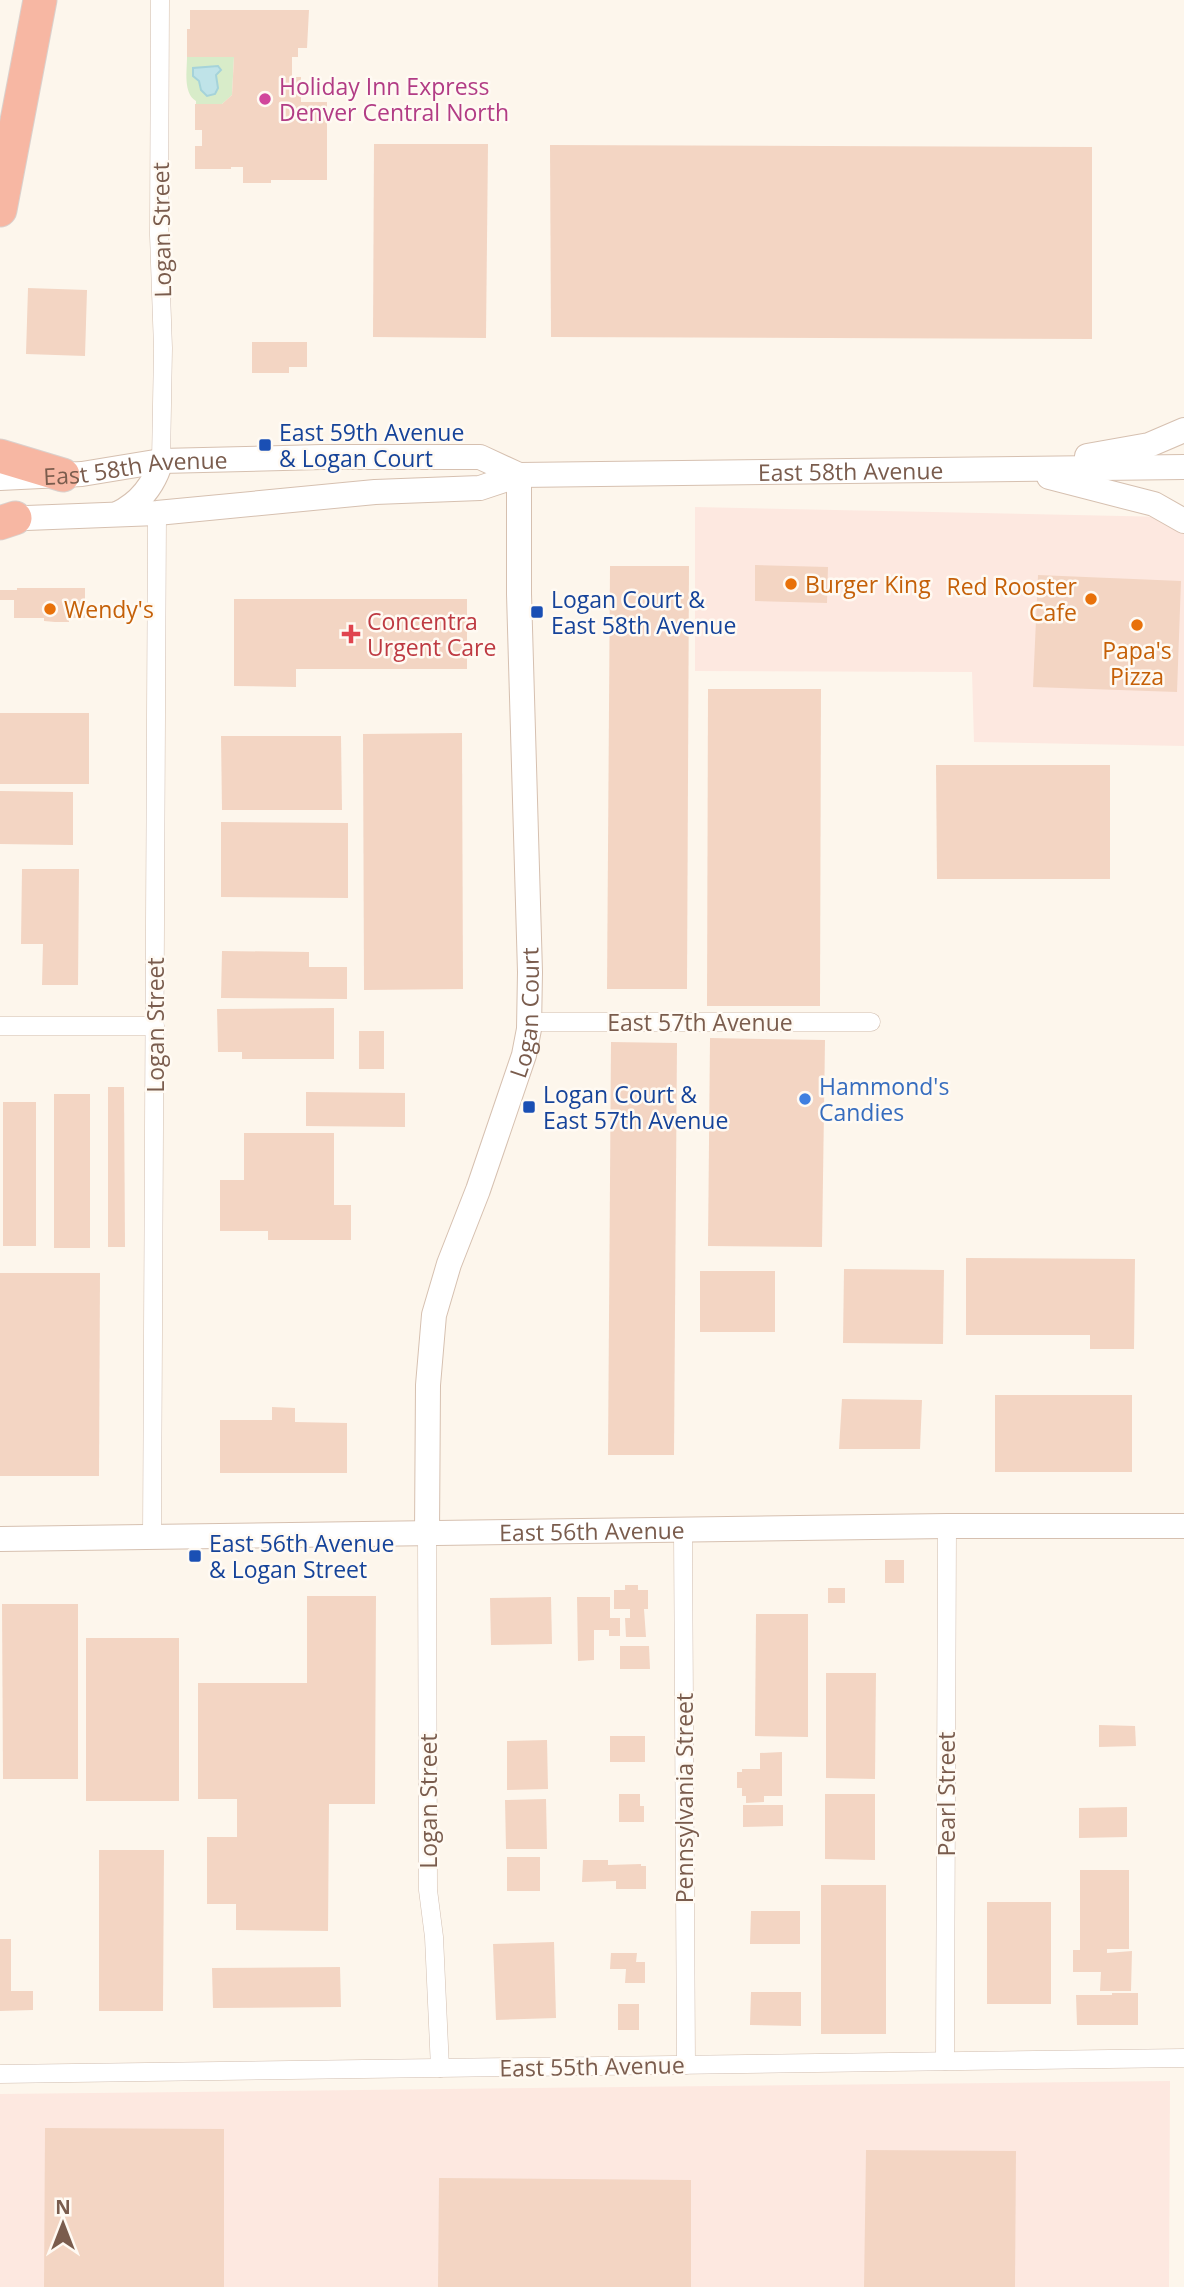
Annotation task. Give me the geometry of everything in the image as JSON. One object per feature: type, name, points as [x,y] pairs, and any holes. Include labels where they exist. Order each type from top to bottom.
[{"type":"highway","points":[[0,209],[40,0]]},
{"type":"highway","points":[[0,456],[63,475]]},
{"type":"street","name":"Logan Street","points":[[160,0],[159,235],[163,348],[161,461]]},
{"type":"street","points":[[1017,469],[1149,444],[1184,430]]},
{"type":"street","name":"East 58th Avenue","points":[[0,478],[82,474],[161,461],[335,457],[480,457],[519,475]]},
{"type":"street","points":[[117,514],[135,503],[147,490],[161,461]]},
{"type":"street","name":"East 58th Avenue","points":[[5,520],[157,513],[375,492],[480,488],[519,475],[1184,467]]},
{"type":"street","points":[[1017,469],[1154,504],[1184,521]]},
{"type":"street","name":"Logan Court","points":[[427,1534],[428,1385],[434,1315],[449,1264],[511,1098],[524,1055],[529,1021],[519,475]]},
{"type":"street","name":"Logan Street","points":[[152,1538],[157,513]]},
{"type":"street","name":"East 57th Avenue","points":[[529,1021],[871,1022]]},
{"type":"street","points":[[0,1026],[155,1026]]},
{"type":"street","name":"East 56th Avenue","points":[[0,1539],[947,1526],[1184,1526]]},
{"type":"street","name":"Pearl Street","points":[[944,2061],[947,1526]]},
{"type":"street","name":"Pennsylvania Street","points":[[683,1531],[686,2065]]},
{"type":"street","name":"Logan Street","points":[[427,1534],[428,1890],[434,1937],[440,2068]]},
{"type":"street","name":"East 55th Avenue","points":[[0,2074],[1184,2058]]},
{"type":"shaded area","points":[[695,507],[1169,517],[1184,534],[1184,746],[974,742],[972,672],[695,671]]},
{"type":"shaded area","points":[[1170,2081],[1169,2287],[0,2287],[0,2094]]},
{"type":"green space","points":[[187,57],[234,57],[232,95],[222,104],[196,104],[187,87]]},
{"type":"water","points":[[218,66],[221,70],[216,75],[218,88],[215,94],[207,96],[193,76],[193,68]]},
{"type":"building","name":"Holiday Inn Express Denver Central North","points":[[190,10],[309,10],[307,48],[298,48],[298,57],[292,57],[292,77],[301,77],[301,102],[327,102],[327,180],[243,183],[243,167],[195,169],[195,146],[202,146],[202,130],[195,130],[195,104],[222,104],[232,95],[234,57],[187,57]]},
{"type":"building","points":[[374,144],[488,144],[486,338],[373,337]]},
{"type":"building","points":[[550,145],[1092,147],[1092,339],[551,337]]},
{"type":"building","points":[[28,288],[87,290],[85,356],[26,354]]},
{"type":"building","points":[[252,342],[307,342],[307,367],[289,367],[289,373],[252,373]]},
{"type":"building","name":"Burger King","points":[[755,565],[828,567],[827,603],[755,601]]},
{"type":"building","points":[[610,566],[689,566],[687,989],[607,989]]},
{"type":"building","points":[[1038,575],[1181,581],[1177,692],[1033,687]]},
{"type":"building","name":"Wendy's","points":[[85,588],[85,618],[69,618],[69,622],[55,622],[44,621],[44,618],[14,618],[14,600],[0,600],[0,590]]},
{"type":"building","name":"Concentra Urgent Care","points":[[234,599],[467,599],[467,669],[296,669],[296,687],[234,686]]},
{"type":"building","points":[[708,689],[821,689],[820,1006],[707,1006]]},
{"type":"building","points":[[0,713],[89,713],[89,784],[0,784]]},
{"type":"building","points":[[462,733],[463,989],[364,990],[363,734]]},
{"type":"building","points":[[221,736],[341,736],[342,810],[222,810]]},
{"type":"building","points":[[936,765],[1110,765],[1110,879],[937,879]]},
{"type":"building","points":[[0,791],[73,792],[73,845],[0,844]]},
{"type":"building","points":[[221,822],[348,823],[348,898],[221,897]]},
{"type":"building","points":[[22,869],[79,869],[78,985],[42,985],[43,944],[21,944]]},
{"type":"building","points":[[222,951],[309,952],[309,967],[347,967],[347,999],[221,998]]},
{"type":"building","points":[[334,1008],[334,1059],[242,1059],[242,1052],[218,1052],[217,1009]]},
{"type":"building","points":[[359,1031],[384,1031],[384,1069],[359,1069]]},
{"type":"building","points":[[710,1038],[825,1040],[822,1247],[708,1246]]},
{"type":"building","points":[[611,1042],[677,1043],[674,1455],[608,1455]]},
{"type":"building","points":[[108,1087],[124,1087],[125,1247],[108,1247]]},
{"type":"building","points":[[306,1092],[405,1093],[405,1127],[306,1126]]},
{"type":"building","points":[[54,1094],[90,1094],[90,1248],[54,1248]]},
{"type":"building","points":[[3,1102],[36,1102],[36,1246],[3,1246]]},
{"type":"building","points":[[244,1133],[334,1133],[334,1205],[351,1205],[351,1240],[268,1240],[268,1231],[220,1231],[220,1180],[244,1180]]},
{"type":"building","points":[[966,1258],[1135,1259],[1134,1349],[1090,1349],[1090,1335],[966,1335]]},
{"type":"building","points":[[844,1269],[944,1270],[943,1344],[843,1343]]},
{"type":"building","points":[[700,1271],[775,1271],[775,1332],[700,1332]]},
{"type":"building","points":[[0,1273],[100,1273],[99,1476],[0,1476]]},
{"type":"building","points":[[995,1395],[1132,1395],[1132,1472],[995,1472]]},
{"type":"building","points":[[842,1399],[922,1400],[920,1449],[839,1449]]},
{"type":"building","points":[[272,1407],[295,1408],[295,1422],[347,1423],[347,1473],[220,1473],[220,1420],[272,1420]]},
{"type":"building","points":[[885,1560],[904,1560],[904,1583],[885,1583]]},
{"type":"building","points":[[625,1585],[638,1585],[638,1590],[648,1590],[648,1609],[644,1609],[646,1637],[626,1637],[625,1618],[630,1618],[630,1609],[614,1609],[614,1590],[625,1590]]},
{"type":"building","points":[[828,1588],[845,1588],[845,1603],[828,1603]]},
{"type":"building","points":[[307,1596],[376,1596],[375,1804],[329,1804],[328,1931],[236,1930],[236,1904],[207,1904],[207,1837],[237,1837],[237,1799],[198,1799],[198,1683],[307,1683]]},
{"type":"building","points":[[551,1597],[552,1644],[491,1645],[490,1598]]},
{"type":"building","points":[[577,1597],[610,1597],[610,1618],[620,1618],[620,1636],[609,1636],[609,1630],[594,1630],[594,1660],[578,1661]]},
{"type":"building","points":[[2,1604],[78,1604],[78,1779],[3,1779]]},
{"type":"building","points":[[756,1614],[808,1614],[808,1737],[755,1736]]},
{"type":"building","points":[[86,1638],[179,1638],[179,1801],[86,1801]]},
{"type":"building","points":[[620,1646],[649,1646],[650,1669],[620,1669]]},
{"type":"building","points":[[826,1673],[876,1673],[875,1779],[826,1778]]},
{"type":"building","points":[[1099,1725],[1135,1726],[1136,1746],[1099,1747]]},
{"type":"building","points":[[610,1736],[645,1736],[645,1762],[610,1762]]},
{"type":"building","points":[[547,1740],[548,1789],[507,1790],[507,1741]]},
{"type":"building","points":[[782,1752],[782,1796],[764,1796],[764,1802],[746,1803],[742,1788],[737,1788],[737,1772],[742,1772],[742,1769],[760,1769],[760,1753]]},
{"type":"building","points":[[619,1794],[640,1794],[640,1806],[644,1806],[644,1822],[619,1822]]},
{"type":"building","points":[[825,1794],[875,1794],[875,1860],[825,1859]]},
{"type":"building","points":[[546,1799],[547,1849],[506,1849],[505,1800]]},
{"type":"building","points":[[743,1805],[783,1805],[783,1826],[743,1827]]},
{"type":"building","points":[[1127,1807],[1127,1837],[1079,1838],[1079,1808]]},
{"type":"building","points":[[99,1850],[164,1850],[163,2011],[99,2011]]},
{"type":"building","points":[[507,1857],[540,1857],[540,1891],[507,1891]]},
{"type":"building","points":[[583,1860],[608,1860],[608,1865],[646,1866],[646,1889],[616,1889],[616,1881],[582,1882]]},
{"type":"building","points":[[1080,1870],[1129,1870],[1129,1949],[1107,1949],[1107,1953],[1132,1951],[1131,1991],[1100,1991],[1101,1972],[1073,1972],[1073,1950],[1080,1950]]},
{"type":"building","points":[[821,1885],[886,1885],[886,2034],[821,2034]]},
{"type":"building","points":[[987,1902],[1051,1902],[1051,2004],[987,2004]]},
{"type":"building","points":[[751,1911],[800,1911],[800,1944],[750,1944]]},
{"type":"building","points":[[0,1939],[11,1939],[11,1991],[33,1991],[33,2010],[0,2011]]},
{"type":"building","points":[[554,1942],[556,2018],[496,2020],[493,1944]]},
{"type":"building","points":[[611,1953],[637,1953],[636,1962],[645,1962],[645,1983],[625,1983],[626,1969],[610,1969]]},
{"type":"building","points":[[340,1967],[341,2007],[213,2008],[212,1968]]},
{"type":"building","points":[[751,1992],[801,1992],[801,2026],[750,2025]]},
{"type":"building","points":[[1138,1993],[1138,2025],[1077,2025],[1076,1995]]},
{"type":"building","points":[[618,2004],[639,2004],[639,2030],[618,2030]]},
{"type":"building","points":[[45,2128],[224,2129],[224,2287],[44,2287]]},
{"type":"building","points":[[866,2150],[1016,2151],[1015,2287],[864,2287]]},
{"type":"building","points":[[439,2178],[691,2180],[691,2287],[438,2287]]},
{"type":"place","name":"Holiday Inn Express Denver Central North","points":[[265,99]]},
{"type":"place","name":"East 59th Avenue & Logan Court","points":[[265,445]]},
{"type":"place","name":"Burger King","points":[[791,584]]},
{"type":"place","name":"Red Rooster Cafe","points":[[1091,599]]},
{"type":"place","name":"Wendy's","points":[[50,609]]},
{"type":"place","name":"Logan Court & East 58th Avenue","points":[[537,612]]},
{"type":"place","name":"Papa's Pizza","points":[[1137,625]]},
{"type":"place","name":"Concentra Urgent Care","points":[[351,634]]},
{"type":"place","name":"Hammond's Candies","points":[[805,1099]]},
{"type":"place","name":"Logan Court & East 57th Avenue","points":[[529,1107]]},
{"type":"place","name":"East 56th Avenue & Logan Street","points":[[195,1556]]}]
